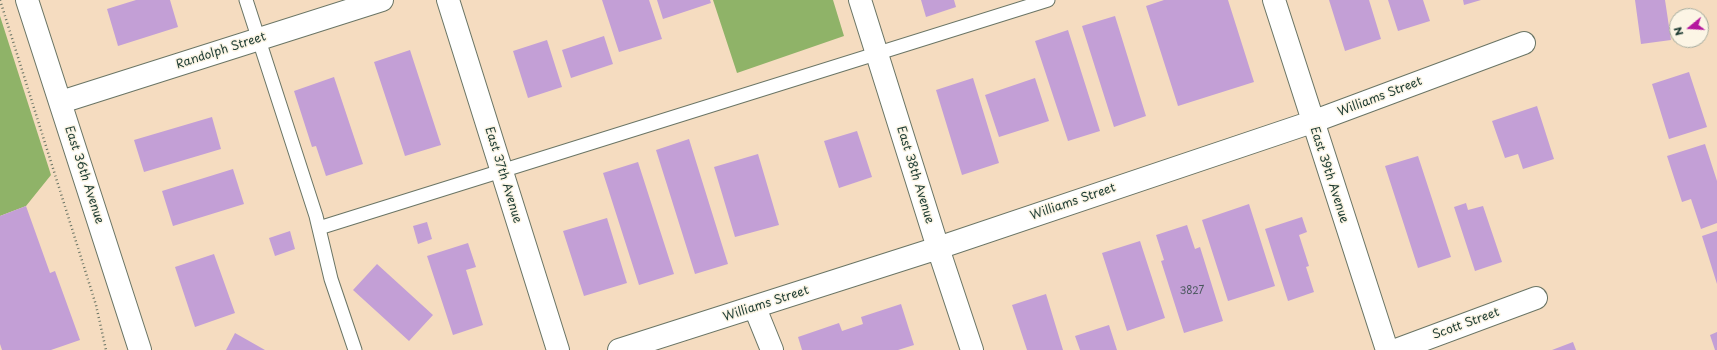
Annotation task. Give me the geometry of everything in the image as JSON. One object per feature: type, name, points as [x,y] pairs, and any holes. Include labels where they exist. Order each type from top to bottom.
[{"type":"street","name":"East 36th Avenue","points":[[27,0],[140,350]]},
{"type":"street","name":"Randolph Street","points":[[60,102],[382,0]]},
{"type":"street","name":"East 37th Avenue","points":[[448,0],[558,350]]},
{"type":"street","name":"East 38th Avenue","points":[[860,0],[938,248],[972,350]]},
{"type":"street","name":"East 39th Avenue","points":[[1274,0],[1312,122],[1387,350]]},
{"type":"street","name":"Williams Street","points":[[619,350],[755,308],[938,248],[1312,122],[1524,43]]},
{"type":"street","name":"Scott Street","points":[[1396,350],[1536,298]]},
{"type":"street","points":[[755,308],[772,350]]},
{"type":"lane","points":[[246,0],[260,39],[318,228],[330,279],[355,350]]},
{"type":"lane","points":[[318,228],[878,55],[1048,0]]},
{"type":"path","points":[[0,0],[96,305],[106,350]]},
{"type":"green space","points":[[713,0],[833,0],[844,36],[737,73]]},
{"type":"green space","points":[[0,16],[51,175],[26,206],[0,216]]},
{"type":"building","points":[[136,0],[170,0],[178,27],[118,46],[107,9]]},
{"type":"building","points":[[602,0],[649,0],[662,39],[619,52]]},
{"type":"building","points":[[657,0],[710,0],[711,3],[663,19]]},
{"type":"building","points":[[921,0],[954,0],[956,7],[926,17]]},
{"type":"building","points":[[1164,0],[1228,0],[1254,82],[1178,106],[1146,6]]},
{"type":"building","points":[[1329,0],[1369,0],[1381,39],[1345,51]]},
{"type":"building","points":[[1388,0],[1423,0],[1430,21],[1398,31]]},
{"type":"building","points":[[1463,0],[1481,0],[1464,5]]},
{"type":"building","points":[[1635,0],[1665,0],[1669,27],[1669,40],[1641,44]]},
{"type":"building","points":[[1115,16],[1146,116],[1114,127],[1082,26]]},
{"type":"building","points":[[1068,30],[1100,131],[1068,141],[1035,41]]},
{"type":"building","points":[[604,36],[613,64],[571,78],[562,50]]},
{"type":"building","points":[[547,40],[562,87],[528,98],[513,51]]},
{"type":"building","points":[[410,50],[441,145],[405,156],[374,62]]},
{"type":"building","points":[[1689,72],[1707,127],[1669,139],[1652,84]]},
{"type":"building","points":[[334,77],[363,164],[326,176],[316,146],[312,147],[294,91]]},
{"type":"building","points":[[973,78],[999,163],[962,175],[936,90]]},
{"type":"building","points":[[1035,78],[1049,121],[999,137],[985,95]]},
{"type":"building","points":[[1537,106],[1554,159],[1523,169],[1518,154],[1505,158],[1492,121]]},
{"type":"building","points":[[212,117],[221,149],[144,172],[134,140]]},
{"type":"building","points":[[857,131],[872,177],[839,188],[824,141]]},
{"type":"building","points":[[689,139],[728,264],[695,274],[656,150]]},
{"type":"building","points":[[1705,144],[1717,181],[1717,223],[1701,229],[1691,199],[1682,202],[1667,156]]},
{"type":"building","points":[[758,154],[779,225],[735,237],[714,167]]},
{"type":"building","points":[[1418,156],[1451,257],[1418,268],[1385,166]]},
{"type":"building","points":[[638,162],[674,274],[639,285],[603,173]]},
{"type":"building","points":[[233,169],[244,204],[173,226],[162,191]]},
{"type":"building","points":[[1466,203],[1468,210],[1483,206],[1502,262],[1475,271],[1454,207]]},
{"type":"building","points":[[1249,204],[1275,286],[1228,301],[1202,220]]},
{"type":"building","points":[[26,206],[50,273],[55,271],[80,340],[51,350],[2,350],[0,344],[0,216]]},
{"type":"building","points":[[1302,217],[1307,232],[1299,235],[1309,266],[1306,267],[1314,292],[1288,301],[1265,229]]},
{"type":"building","points":[[607,218],[627,283],[584,296],[563,231]]},
{"type":"building","points":[[427,222],[432,239],[418,244],[413,226]]},
{"type":"building","points":[[1187,225],[1195,249],[1200,247],[1223,321],[1184,333],[1161,261],[1164,260],[1156,235]]},
{"type":"building","points":[[290,231],[295,249],[275,256],[269,238]]},
{"type":"building","points":[[1717,231],[1717,284],[1702,236]]},
{"type":"building","points":[[1140,241],[1165,318],[1127,331],[1102,253]]},
{"type":"building","points":[[468,243],[476,267],[466,270],[483,325],[453,335],[427,256]]},
{"type":"building","points":[[214,254],[235,313],[195,327],[175,267]]},
{"type":"building","points":[[377,264],[433,315],[409,341],[353,290]]},
{"type":"building","points":[[1046,294],[1063,350],[1027,350],[1012,305]]},
{"type":"building","points":[[901,304],[914,345],[898,350],[802,350],[798,337],[839,323],[842,331],[863,324],[861,317]]},
{"type":"building","points":[[1109,325],[1117,350],[1080,350],[1075,336]]},
{"type":"building","points":[[1717,332],[1717,350],[1715,350],[1710,335]]},
{"type":"building","points":[[235,333],[265,350],[226,350]]},
{"type":"building","points":[[1573,342],[1576,350],[1552,350]]}]
